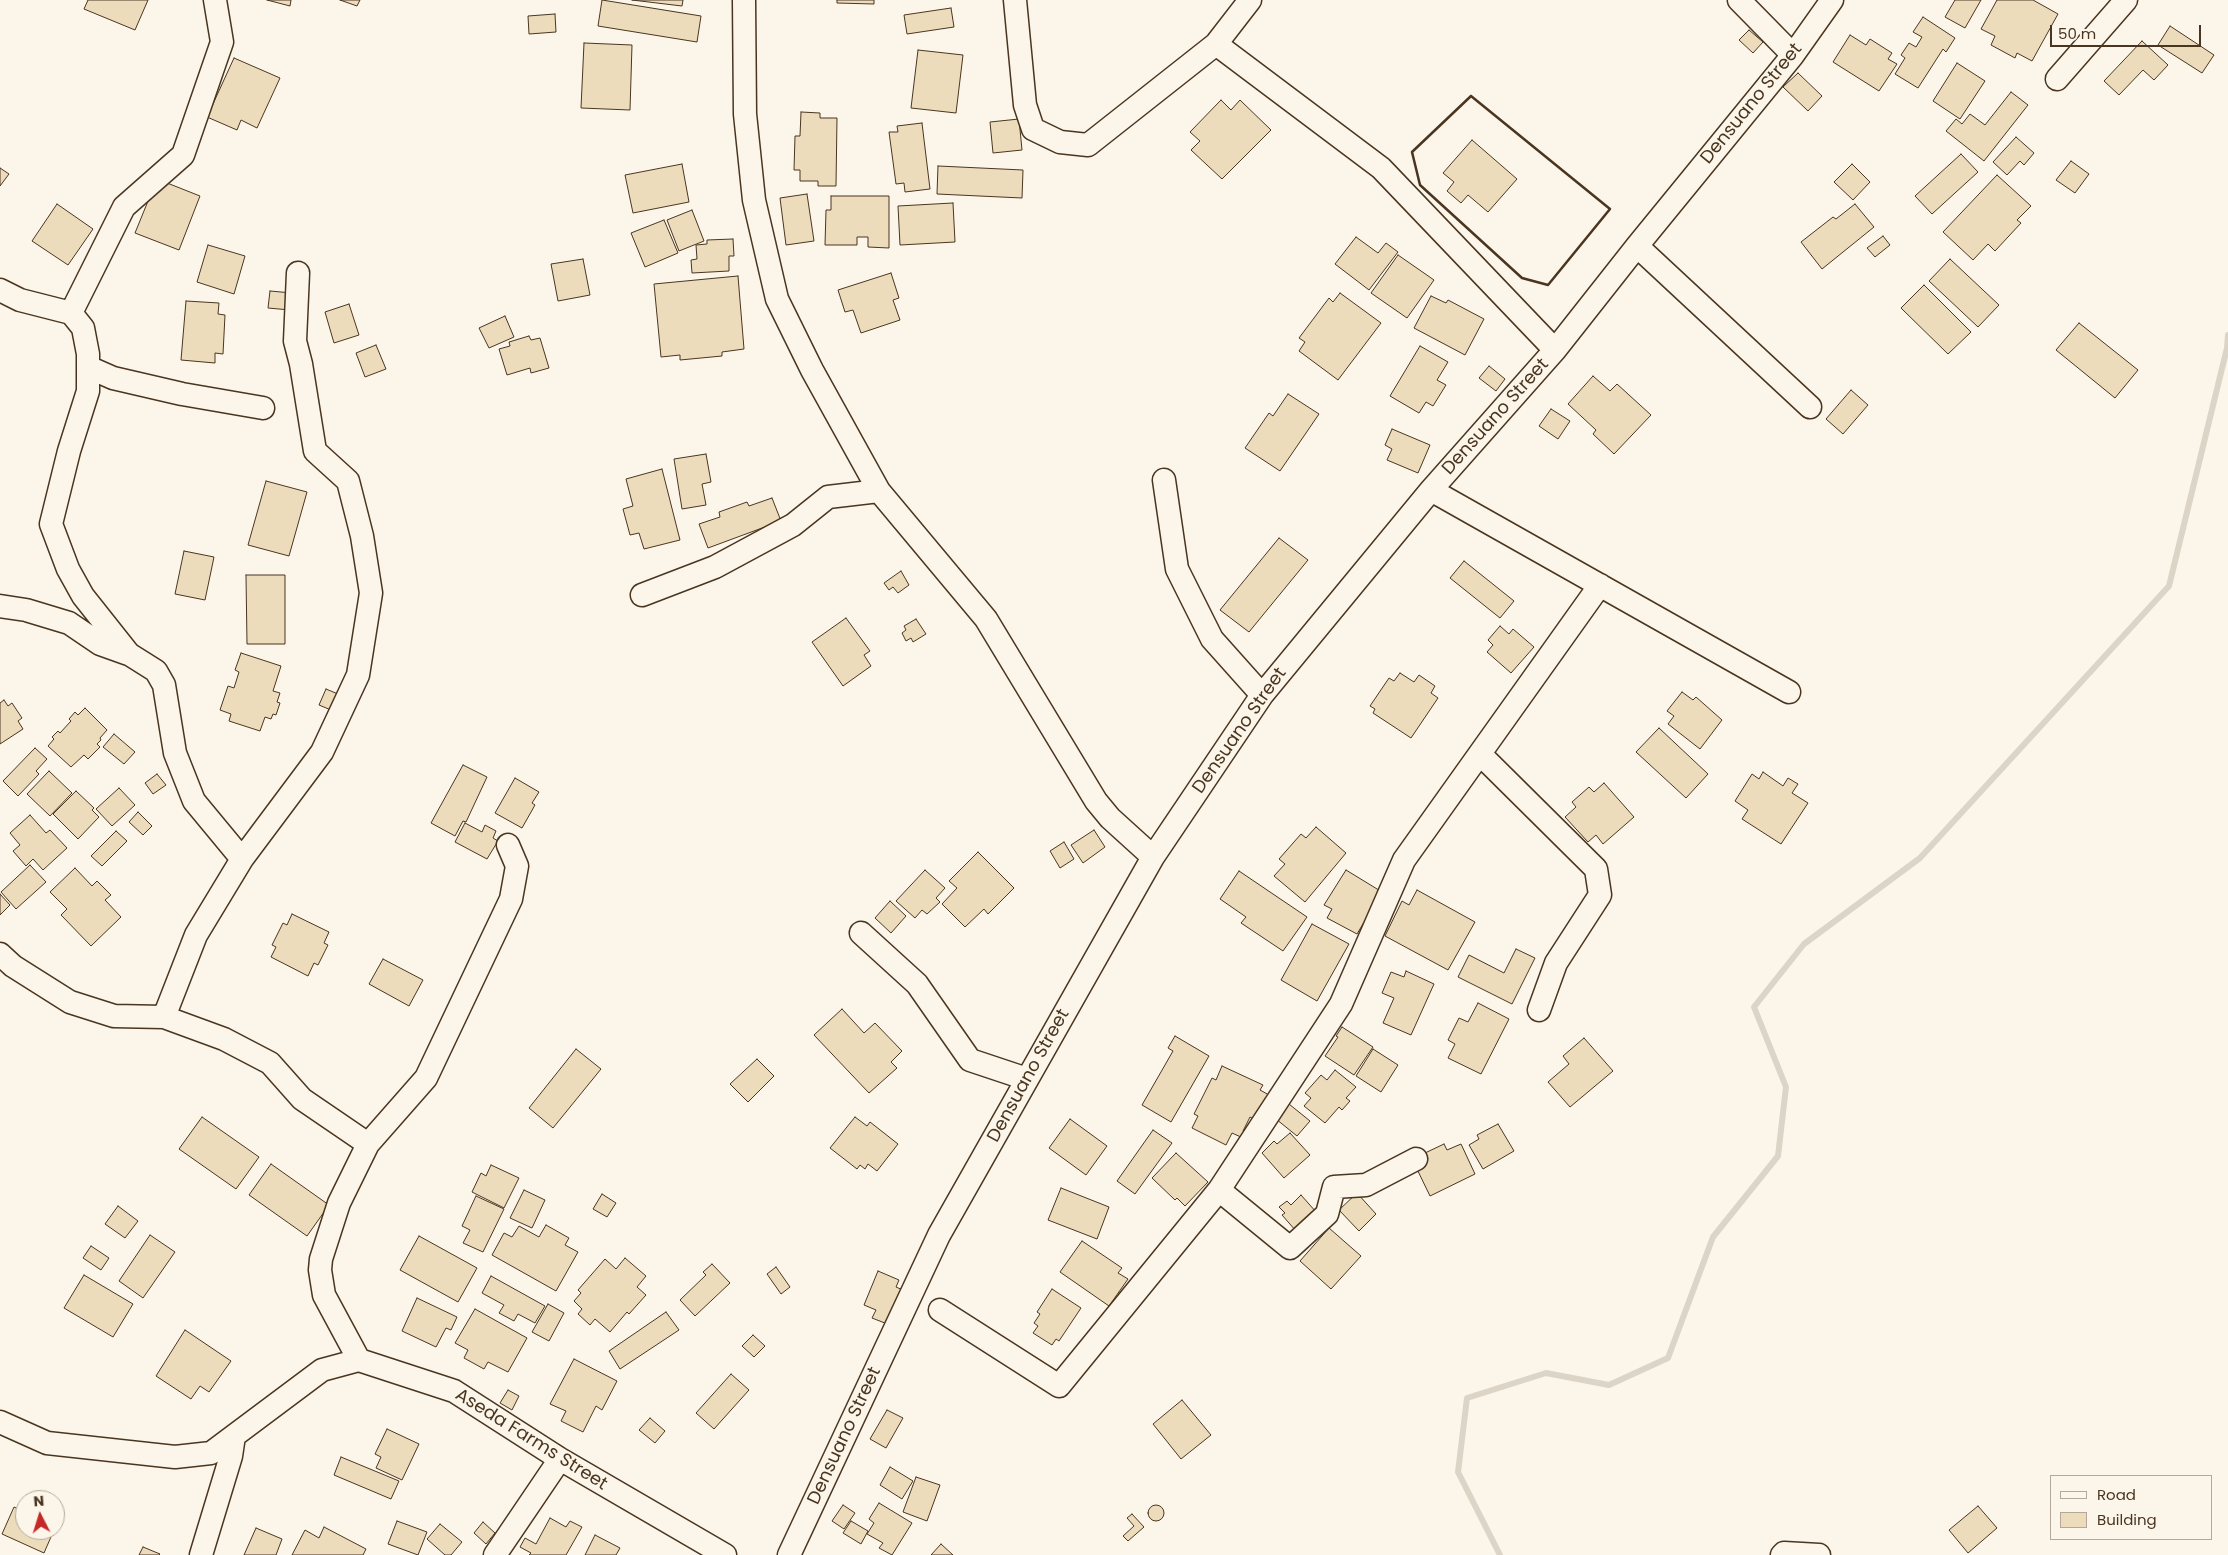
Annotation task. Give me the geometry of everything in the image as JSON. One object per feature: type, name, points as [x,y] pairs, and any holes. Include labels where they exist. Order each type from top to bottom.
[{"type":"street","points":[[71,312],[124,207],[183,156],[222,42],[215,0]]},
{"type":"street","points":[[744,0],[744,114],[754,200],[777,299],[812,370],[879,492],[986,619],[1096,801],[1110,818],[1152,857]]},
{"type":"street","points":[[1015,0],[1025,105],[1033,129],[1060,142],[1088,144],[1216,44],[1250,0]]},
{"type":"street","points":[[1739,0],[1793,55]]},
{"type":"street","name":"Densuano Street","points":[[790,1555],[939,1235],[1152,857],[1262,695],[1431,490],[1556,350],[1637,246],[1793,55],[1832,0]]},
{"type":"street","points":[[2057,79],[2126,0]]},
{"type":"street","points":[[1216,44],[1381,168],[1556,350]]},
{"type":"street","points":[[1637,246],[1810,407]]},
{"type":"street","points":[[164,1016],[196,936],[242,859],[322,752],[358,675],[371,593],[362,536],[348,481],[315,451],[301,364],[295,341],[298,273]]},
{"type":"street","points":[[0,290],[20,300],[71,312],[83,328],[88,367],[88,391],[51,524],[68,569],[82,596],[129,654]]},
{"type":"street","points":[[88,367],[113,378],[182,394],[263,408]]},
{"type":"street","points":[[1164,480],[1177,569],[1212,639],[1262,695]]},
{"type":"street","points":[[1431,490],[1789,692]]},
{"type":"street","points":[[642,594],[715,567],[793,526],[828,497],[879,492]]},
{"type":"street","points":[[940,1310],[1060,1386],[1218,1190],[1341,1004],[1404,860],[1600,585]]},
{"type":"street","points":[[0,606],[26,610],[69,623],[100,644],[129,654],[156,671],[164,684],[175,753],[194,801],[242,859]]},
{"type":"street","points":[[1480,754],[1596,869],[1600,895],[1556,963],[1539,1010]]},
{"type":"street","points":[[0,1422],[47,1444],[175,1457],[211,1453],[322,1370],[359,1360],[324,1295],[320,1270],[339,1203],[368,1144],[426,1078],[511,898],[517,866],[508,845]]},
{"type":"street","points":[[861,933],[917,984],[970,1060],[1027,1079]]},
{"type":"street","points":[[0,954],[13,966],[70,1002],[114,1016],[164,1016],[224,1039],[270,1063],[302,1099],[368,1144]]},
{"type":"street","points":[[1218,1190],[1290,1248],[1328,1214],[1334,1187],[1366,1186],[1416,1159]]},
{"type":"street","name":"Aseda Farms Street","points":[[359,1360],[454,1391],[560,1459],[725,1555]]},
{"type":"street","points":[[201,1555],[231,1456],[234,1436]]},
{"type":"street","points":[[494,1555],[560,1459]]},
{"type":"street","points":[[1782,1555],[1784,1553],[1819,1555]]},
{"type":"building","points":[[88,0],[148,0],[135,30],[84,9]]},
{"type":"building","points":[[267,0],[291,0],[290,6]]},
{"type":"building","points":[[340,0],[360,0],[357,6]]},
{"type":"building","points":[[602,0],[701,16],[697,42],[598,26]]},
{"type":"building","points":[[632,0],[683,0],[682,6]]},
{"type":"building","points":[[837,0],[874,0],[874,4],[837,3]]},
{"type":"building","points":[[1955,0],[1981,0],[1965,28],[1945,17]]},
{"type":"building","points":[[1997,0],[2033,0],[2058,14],[2032,61],[2017,53],[2015,58],[1991,45],[1995,36],[1981,29]]},
{"type":"building","points":[[951,8],[954,27],[907,34],[904,15]]},
{"type":"building","points":[[555,14],[556,32],[529,34],[528,16]]},
{"type":"building","points":[[1923,17],[1955,38],[1946,52],[1943,49],[1918,88],[1895,74],[1905,58],[1901,55],[1909,43],[1916,47],[1922,37],[1913,32]]},
{"type":"building","points":[[2170,26],[2214,55],[2202,73],[2158,45]]},
{"type":"building","points":[[1749,30],[1763,42],[1753,53],[1739,40]]},
{"type":"building","points":[[1850,35],[1866,45],[1870,39],[1892,53],[1888,59],[1897,64],[1879,91],[1833,62]]},
{"type":"building","points":[[2142,41],[2168,65],[2154,80],[2143,70],[2119,95],[2104,81]]},
{"type":"building","points":[[584,43],[632,45],[630,110],[581,108]]},
{"type":"building","points":[[918,50],[963,55],[956,113],[911,108]]},
{"type":"building","points":[[234,58],[280,78],[257,128],[241,120],[237,130],[207,117]]},
{"type":"building","points":[[1957,63],[1985,81],[1960,119],[1933,101]]},
{"type":"building","points":[[1798,73],[1822,96],[1808,111],[1783,87]]},
{"type":"building","points":[[2011,92],[2028,105],[1984,161],[1946,131],[1956,119],[1962,124],[1970,114],[1985,125]]},
{"type":"building","points":[[1221,100],[1231,110],[1240,100],[1271,130],[1222,179],[1191,150],[1200,141],[1190,132]]},
{"type":"building","points":[[801,112],[820,113],[820,118],[837,118],[836,186],[818,186],[818,181],[800,181],[800,170],[794,170],[795,136],[800,136]]},
{"type":"building","points":[[1019,119],[1022,150],[993,153],[990,122]]},
{"type":"building","points":[[922,123],[930,189],[905,192],[904,183],[896,184],[889,132],[898,132],[897,126]]},
{"type":"building","points":[[2016,137],[2034,153],[2024,165],[2020,161],[2007,175],[1993,162]]},
{"type":"building","points":[[1472,140],[1517,179],[1488,212],[1468,195],[1461,203],[1447,191],[1454,182],[1443,173]]},
{"type":"building","points":[[1961,154],[1978,172],[1932,214],[1915,196]]},
{"type":"building","points":[[2071,161],[2089,174],[2075,193],[2056,180]]},
{"type":"building","points":[[682,164],[689,202],[633,213],[625,175]]},
{"type":"building","points":[[1852,164],[1870,182],[1853,200],[1834,182]]},
{"type":"building","points":[[938,166],[1023,170],[1022,198],[937,194]]},
{"type":"building","points":[[0,168],[9,174],[0,186]]},
{"type":"building","points":[[1997,175],[2031,206],[2017,220],[2021,223],[1995,251],[1988,244],[1973,260],[1943,232]]},
{"type":"building","points":[[157,179],[200,196],[179,250],[135,233]]},
{"type":"building","points":[[807,194],[814,241],[786,245],[780,198]]},
{"type":"building","points":[[831,196],[889,196],[889,248],[868,247],[868,237],[857,237],[857,245],[825,245],[826,210],[831,210]]},
{"type":"building","points":[[953,203],[955,242],[900,245],[898,206]]},
{"type":"building","points":[[57,204],[93,229],[68,265],[32,241]]},
{"type":"building","points":[[1855,204],[1874,227],[1822,269],[1801,242],[1833,217],[1836,219]]},
{"type":"building","points":[[692,210],[704,241],[679,251],[667,220]]},
{"type":"building","points":[[664,220],[678,253],[645,267],[631,233]]},
{"type":"building","points":[[1883,236],[1890,245],[1875,257],[1867,248]]},
{"type":"building","points":[[1356,237],[1378,253],[1386,243],[1398,252],[1369,290],[1335,264]]},
{"type":"building","points":[[733,239],[734,256],[729,256],[729,271],[692,273],[691,260],[697,259],[696,245],[707,244],[707,240]]},
{"type":"building","points":[[208,245],[245,256],[234,294],[197,282]]},
{"type":"building","points":[[1398,255],[1434,280],[1407,318],[1371,293]]},
{"type":"building","points":[[583,259],[590,295],[558,301],[551,264]]},
{"type":"building","points":[[1950,259],[1999,305],[1978,327],[1929,281]]},
{"type":"building","points":[[891,273],[899,298],[893,300],[900,320],[861,333],[853,310],[845,312],[838,290]]},
{"type":"building","points":[[738,276],[744,349],[722,352],[722,356],[680,360],[680,355],[661,357],[654,284]]},
{"type":"building","points":[[1924,285],[1971,332],[1948,354],[1901,308]]},
{"type":"building","points":[[270,291],[292,293],[290,310],[268,308]]},
{"type":"building","points":[[1340,293],[1381,323],[1338,380],[1299,351],[1305,342],[1299,338],[1329,298],[1333,302]]},
{"type":"building","points":[[1431,296],[1446,303],[1448,300],[1484,319],[1465,355],[1414,328]]},
{"type":"building","points":[[186,301],[219,303],[218,314],[225,315],[223,354],[215,353],[215,363],[181,360]]},
{"type":"building","points":[[349,304],[359,335],[334,343],[325,312]]},
{"type":"building","points":[[505,316],[514,337],[489,348],[479,328]]},
{"type":"building","points":[[2079,323],[2138,370],[2115,398],[2056,350]]},
{"type":"building","points":[[529,336],[531,340],[540,338],[549,368],[531,373],[530,368],[507,375],[499,349],[510,346],[509,342]]},
{"type":"building","points":[[376,345],[386,369],[365,377],[356,353]]},
{"type":"building","points":[[1420,346],[1448,362],[1437,380],[1446,385],[1433,406],[1426,402],[1419,413],[1390,396]]},
{"type":"building","points":[[1489,366],[1505,379],[1496,391],[1479,378]]},
{"type":"building","points":[[1593,376],[1610,391],[1617,384],[1651,415],[1614,454],[1593,434],[1596,430],[1568,404]]},
{"type":"building","points":[[1851,390],[1868,405],[1843,434],[1826,419]]},
{"type":"building","points":[[1288,394],[1319,414],[1280,471],[1245,448],[1269,413],[1273,416]]},
{"type":"building","points":[[1551,409],[1570,421],[1558,439],[1539,426]]},
{"type":"building","points":[[1392,429],[1430,445],[1418,473],[1387,460],[1392,449],[1385,445]]},
{"type":"building","points":[[706,454],[711,482],[702,484],[706,505],[682,509],[674,459]]},
{"type":"building","points":[[662,469],[680,540],[644,549],[639,533],[630,535],[623,509],[633,506],[626,479]]},
{"type":"building","points":[[266,481],[307,492],[289,556],[248,545]]},
{"type":"building","points":[[772,498],[781,521],[708,548],[699,524],[720,517],[719,512],[747,502],[749,506]]},
{"type":"building","points":[[1279,538],[1308,560],[1249,632],[1220,610]]},
{"type":"building","points":[[184,551],[214,557],[205,600],[175,594]]},
{"type":"building","points":[[1464,561],[1514,601],[1500,618],[1450,578]]},
{"type":"building","points":[[901,571],[909,585],[898,593],[893,587],[889,590],[884,583]]},
{"type":"building","points":[[246,575],[285,575],[285,644],[247,644]]},
{"type":"building","points":[[846,618],[870,651],[864,655],[871,666],[843,686],[812,642]]},
{"type":"building","points":[[916,619],[926,634],[913,642],[911,638],[906,641],[902,633],[906,630],[904,626]]},
{"type":"building","points":[[1500,626],[1509,634],[1513,629],[1534,647],[1511,673],[1487,652],[1493,645],[1488,640]]},
{"type":"building","points":[[241,653],[281,666],[273,691],[280,693],[277,702],[280,703],[276,715],[273,714],[271,719],[265,717],[260,731],[229,721],[231,714],[220,710],[228,686],[234,688],[239,672],[235,670]]},
{"type":"building","points":[[1400,673],[1414,682],[1419,675],[1435,686],[1431,693],[1438,698],[1411,738],[1373,713],[1375,709],[1370,706],[1389,678],[1394,681]]},
{"type":"building","points":[[326,689],[338,694],[331,710],[319,705]]},
{"type":"building","points":[[1682,692],[1693,700],[1696,697],[1722,720],[1700,749],[1668,724],[1674,716],[1667,711]]},
{"type":"building","points":[[4,700],[8,706],[12,703],[22,718],[18,721],[23,729],[0,744],[0,703]]},
{"type":"building","points":[[85,708],[107,730],[97,744],[100,747],[88,759],[84,755],[71,767],[48,746],[54,739],[52,737],[58,731],[60,733],[71,721],[69,719],[75,712],[78,715]]},
{"type":"building","points":[[1659,728],[1708,774],[1686,798],[1636,752]]},
{"type":"building","points":[[114,734],[135,752],[124,764],[103,747]]},
{"type":"building","points":[[35,748],[47,759],[36,771],[39,774],[18,796],[3,781]]},
{"type":"building","points":[[463,765],[487,777],[466,822],[463,821],[455,836],[431,823]]},
{"type":"building","points":[[49,771],[72,793],[50,816],[27,794]]},
{"type":"building","points":[[1763,772],[1783,786],[1788,778],[1798,784],[1792,793],[1808,803],[1781,844],[1742,819],[1748,810],[1735,801],[1752,774],[1759,779]]},
{"type":"building","points":[[157,774],[166,785],[153,794],[145,783]]},
{"type":"building","points":[[515,778],[539,792],[532,803],[535,805],[522,828],[495,813]]},
{"type":"building","points":[[1604,783],[1634,817],[1603,844],[1596,835],[1588,842],[1565,817],[1576,807],[1572,802],[1589,787],[1594,792]]},
{"type":"building","points":[[119,788],[135,805],[112,826],[96,809]]},
{"type":"building","points":[[76,791],[94,808],[92,810],[99,817],[78,839],[53,814]]},
{"type":"building","points":[[138,812],[152,826],[143,835],[129,822]]},
{"type":"building","points":[[30,815],[46,833],[50,830],[67,848],[43,870],[33,859],[26,866],[13,851],[20,845],[10,833]]},
{"type":"building","points":[[465,823],[482,832],[485,825],[496,831],[493,838],[498,841],[487,859],[455,842]]},
{"type":"building","points":[[1316,827],[1346,853],[1305,902],[1274,876],[1285,864],[1279,859],[1301,834],[1306,838]]},
{"type":"building","points":[[1094,830],[1105,847],[1083,863],[1071,845]]},
{"type":"building","points":[[116,831],[127,841],[102,866],[91,856]]},
{"type":"building","points":[[1064,842],[1074,859],[1060,868],[1050,851]]},
{"type":"building","points":[[978,852],[1014,888],[988,914],[984,909],[965,927],[942,904],[957,888],[949,881]]},
{"type":"building","points":[[30,865],[46,882],[16,909],[1,892]]},
{"type":"building","points":[[75,868],[92,886],[97,881],[111,895],[105,900],[121,917],[91,946],[61,915],[67,909],[50,892]]},
{"type":"building","points":[[925,870],[945,888],[936,898],[940,902],[927,914],[922,910],[915,918],[896,901]]},
{"type":"building","points":[[1346,870],[1382,892],[1357,934],[1327,918],[1332,909],[1324,905]]},
{"type":"building","points":[[1239,871],[1307,917],[1283,951],[1241,923],[1246,917],[1220,899]]},
{"type":"building","points":[[1417,890],[1475,922],[1448,970],[1385,936],[1402,901],[1409,905]]},
{"type":"building","points":[[0,894],[10,905],[0,915]]},
{"type":"building","points":[[890,901],[906,916],[891,933],[875,918]]},
{"type":"building","points":[[292,914],[329,932],[324,943],[328,945],[318,965],[314,963],[308,976],[271,957],[276,947],[272,945],[283,923],[287,925]]},
{"type":"building","points":[[1312,924],[1349,944],[1317,1001],[1281,980]]},
{"type":"building","points":[[1516,949],[1535,958],[1512,1004],[1458,977],[1469,955],[1504,973]]},
{"type":"building","points":[[383,959],[423,980],[409,1006],[369,984]]},
{"type":"building","points":[[1406,971],[1434,984],[1411,1035],[1383,1023],[1394,998],[1382,993],[1391,972],[1404,977]]},
{"type":"building","points":[[1478,1003],[1509,1019],[1481,1074],[1448,1058],[1455,1044],[1448,1040],[1459,1018],[1468,1022]]},
{"type":"building","points":[[842,1009],[864,1033],[875,1023],[902,1051],[891,1062],[897,1068],[869,1093],[814,1035]]},
{"type":"building","points":[[1342,1027],[1373,1047],[1354,1075],[1325,1056],[1338,1037],[1336,1036]]},
{"type":"building","points":[[1175,1036],[1209,1056],[1171,1122],[1142,1105],[1173,1051],[1168,1048]]},
{"type":"building","points":[[1584,1038],[1613,1071],[1570,1107],[1548,1082],[1569,1064],[1563,1056]]},
{"type":"building","points":[[576,1049],[601,1069],[553,1128],[529,1108]]},
{"type":"building","points":[[1373,1049],[1398,1065],[1381,1092],[1356,1076]]},
{"type":"building","points":[[757,1059],[774,1076],[748,1102],[730,1084]]},
{"type":"building","points":[[1222,1066],[1263,1085],[1260,1090],[1269,1095],[1257,1121],[1250,1117],[1243,1131],[1246,1133],[1243,1138],[1232,1133],[1226,1145],[1192,1128],[1198,1116],[1194,1114],[1212,1078],[1216,1080]]},
{"type":"building","points":[[1335,1070],[1356,1087],[1346,1098],[1350,1101],[1342,1110],[1339,1107],[1325,1123],[1304,1106],[1311,1098],[1305,1093],[1321,1075],[1327,1080]]},
{"type":"building","points":[[1289,1104],[1310,1121],[1297,1136],[1276,1119]]},
{"type":"building","points":[[202,1117],[259,1157],[236,1189],[179,1149]]},
{"type":"building","points":[[855,1117],[867,1126],[870,1122],[898,1144],[877,1171],[868,1164],[865,1169],[860,1165],[857,1169],[830,1148]]},
{"type":"building","points":[[1070,1119],[1107,1146],[1086,1175],[1049,1148]]},
{"type":"building","points":[[1498,1124],[1514,1151],[1483,1169],[1469,1145],[1479,1139],[1477,1135]]},
{"type":"building","points":[[1153,1130],[1172,1143],[1135,1194],[1117,1181]]},
{"type":"building","points":[[1290,1133],[1310,1155],[1284,1178],[1262,1153],[1274,1141],[1277,1144]]},
{"type":"building","points":[[1444,1144],[1447,1150],[1461,1144],[1475,1174],[1430,1196],[1415,1165],[1428,1159],[1425,1153]]},
{"type":"building","points":[[1176,1153],[1208,1182],[1185,1206],[1177,1198],[1175,1200],[1152,1178]]},
{"type":"building","points":[[271,1164],[329,1205],[307,1236],[249,1195]]},
{"type":"building","points":[[491,1165],[519,1178],[504,1208],[472,1192],[481,1173],[486,1176]]},
{"type":"building","points":[[1061,1188],[1109,1207],[1097,1239],[1048,1220]]},
{"type":"building","points":[[524,1190],[545,1200],[532,1228],[510,1218]]},
{"type":"building","points":[[1357,1193],[1376,1214],[1359,1231],[1339,1210]]},
{"type":"building","points":[[602,1194],[616,1203],[607,1217],[593,1209]]},
{"type":"building","points":[[1301,1195],[1317,1213],[1296,1231],[1282,1215],[1285,1213],[1279,1207],[1287,1201],[1291,1205]]},
{"type":"building","points":[[476,1196],[504,1209],[483,1252],[463,1243],[470,1230],[462,1226]]},
{"type":"building","points":[[118,1206],[138,1221],[125,1238],[105,1224]]},
{"type":"building","points":[[546,1225],[569,1238],[565,1245],[578,1252],[556,1291],[492,1255],[504,1233],[512,1237],[519,1226],[539,1237]]},
{"type":"building","points":[[1329,1228],[1361,1256],[1331,1289],[1300,1261]]},
{"type":"building","points":[[150,1235],[175,1252],[143,1298],[119,1281]]},
{"type":"building","points":[[419,1236],[477,1268],[458,1302],[400,1270]]},
{"type":"building","points":[[1082,1241],[1122,1268],[1118,1273],[1128,1279],[1109,1306],[1060,1272]]},
{"type":"building","points":[[91,1246],[109,1258],[101,1270],[83,1258]]},
{"type":"building","points":[[625,1258],[646,1276],[637,1287],[646,1295],[629,1314],[627,1312],[610,1332],[595,1319],[590,1325],[578,1314],[582,1309],[574,1301],[581,1293],[578,1290],[605,1259],[616,1269]]},
{"type":"building","points":[[712,1264],[730,1283],[695,1316],[680,1300],[706,1275],[703,1272]]},
{"type":"building","points":[[776,1267],[790,1287],[781,1294],[767,1274]]},
{"type":"building","points":[[878,1271],[899,1280],[896,1287],[910,1293],[895,1327],[872,1318],[876,1310],[864,1305]]},
{"type":"building","points":[[84,1275],[133,1304],[113,1337],[64,1308]]},
{"type":"building","points":[[491,1276],[545,1306],[535,1323],[518,1314],[514,1321],[499,1313],[504,1305],[482,1293]]},
{"type":"building","points":[[1052,1289],[1081,1308],[1059,1341],[1056,1339],[1052,1345],[1033,1333],[1038,1326],[1034,1323],[1040,1314],[1037,1312]]},
{"type":"building","points":[[417,1298],[457,1317],[451,1330],[446,1328],[436,1347],[402,1331]]},
{"type":"building","points":[[548,1304],[564,1313],[549,1341],[532,1332]]},
{"type":"building","points":[[475,1309],[527,1338],[508,1372],[488,1362],[484,1369],[464,1358],[468,1350],[455,1343]]},
{"type":"building","points":[[666,1312],[679,1330],[620,1369],[609,1351]]},
{"type":"building","points":[[185,1330],[231,1361],[209,1392],[200,1386],[191,1399],[156,1376]]},
{"type":"building","points":[[753,1335],[765,1346],[754,1357],[742,1346]]},
{"type":"building","points":[[574,1359],[617,1381],[602,1410],[596,1406],[583,1432],[561,1421],[566,1411],[550,1404]]},
{"type":"building","points":[[731,1374],[749,1390],[714,1429],[696,1413]]},
{"type":"building","points":[[508,1390],[519,1396],[512,1410],[500,1403]]},
{"type":"building","points":[[1182,1400],[1211,1435],[1181,1459],[1153,1424]]},
{"type":"building","points":[[887,1410],[903,1418],[886,1448],[870,1439]]},
{"type":"building","points":[[650,1418],[665,1431],[655,1443],[639,1430]]},
{"type":"building","points":[[387,1429],[419,1444],[402,1480],[376,1468],[381,1457],[375,1454]]},
{"type":"building","points":[[341,1457],[399,1481],[391,1499],[334,1475]]},
{"type":"building","points":[[890,1467],[913,1481],[902,1499],[880,1485]]},
{"type":"building","points":[[916,1477],[940,1485],[927,1521],[903,1512]]},
{"type":"building","points":[[879,1503],[912,1523],[892,1555],[879,1548],[883,1543],[867,1534],[874,1523],[869,1519]]},
{"type":"building","points":[[843,1505],[855,1513],[844,1529],[832,1521]]},
{"type":"building","points":[[1156,1505],[1162,1507],[1164,1513],[1162,1519],[1156,1521],[1150,1519],[1148,1513],[1150,1507]]},
{"type":"building","points":[[1978,1506],[1997,1528],[1968,1553],[1949,1530]]},
{"type":"building","points":[[15,1507],[15,1540],[2,1534]]},
{"type":"building","points":[[1132,1514],[1144,1527],[1128,1541],[1123,1536],[1134,1526],[1127,1518]]},
{"type":"building","points":[[550,1518],[566,1527],[570,1521],[582,1527],[566,1555],[529,1555],[531,1553],[520,1547],[525,1538],[536,1544]]},
{"type":"building","points":[[397,1521],[427,1532],[418,1555],[388,1544]]},
{"type":"building","points":[[851,1521],[868,1531],[861,1544],[843,1533]]},
{"type":"building","points":[[483,1522],[495,1533],[486,1544],[474,1533]]},
{"type":"building","points":[[440,1524],[462,1542],[451,1555],[445,1555],[427,1539]]},
{"type":"building","points":[[324,1527],[366,1549],[363,1555],[292,1555],[305,1530],[319,1538]]},
{"type":"building","points":[[256,1528],[282,1539],[276,1555],[244,1555]]},
{"type":"building","points":[[595,1535],[620,1548],[616,1555],[585,1555]]},
{"type":"building","points":[[15,1540],[50,1540],[44,1553]]},
{"type":"building","points":[[941,1544],[953,1555],[931,1555]]},
{"type":"building","points":[[143,1547],[160,1554],[139,1555]]},
{"type":"waterway","points":[[1500,1555],[1458,1472],[1467,1398],[1546,1373],[1609,1385],[1668,1358],[1713,1237],[1778,1156],[1786,1087],[1754,1007],[1804,944],[1920,858],[2169,586],[2227,348],[2228,335]]},
{"type":"wall","points":[[1471,96],[1610,209],[1548,285],[1522,278],[1420,185],[1412,152],[1471,96]]}]
